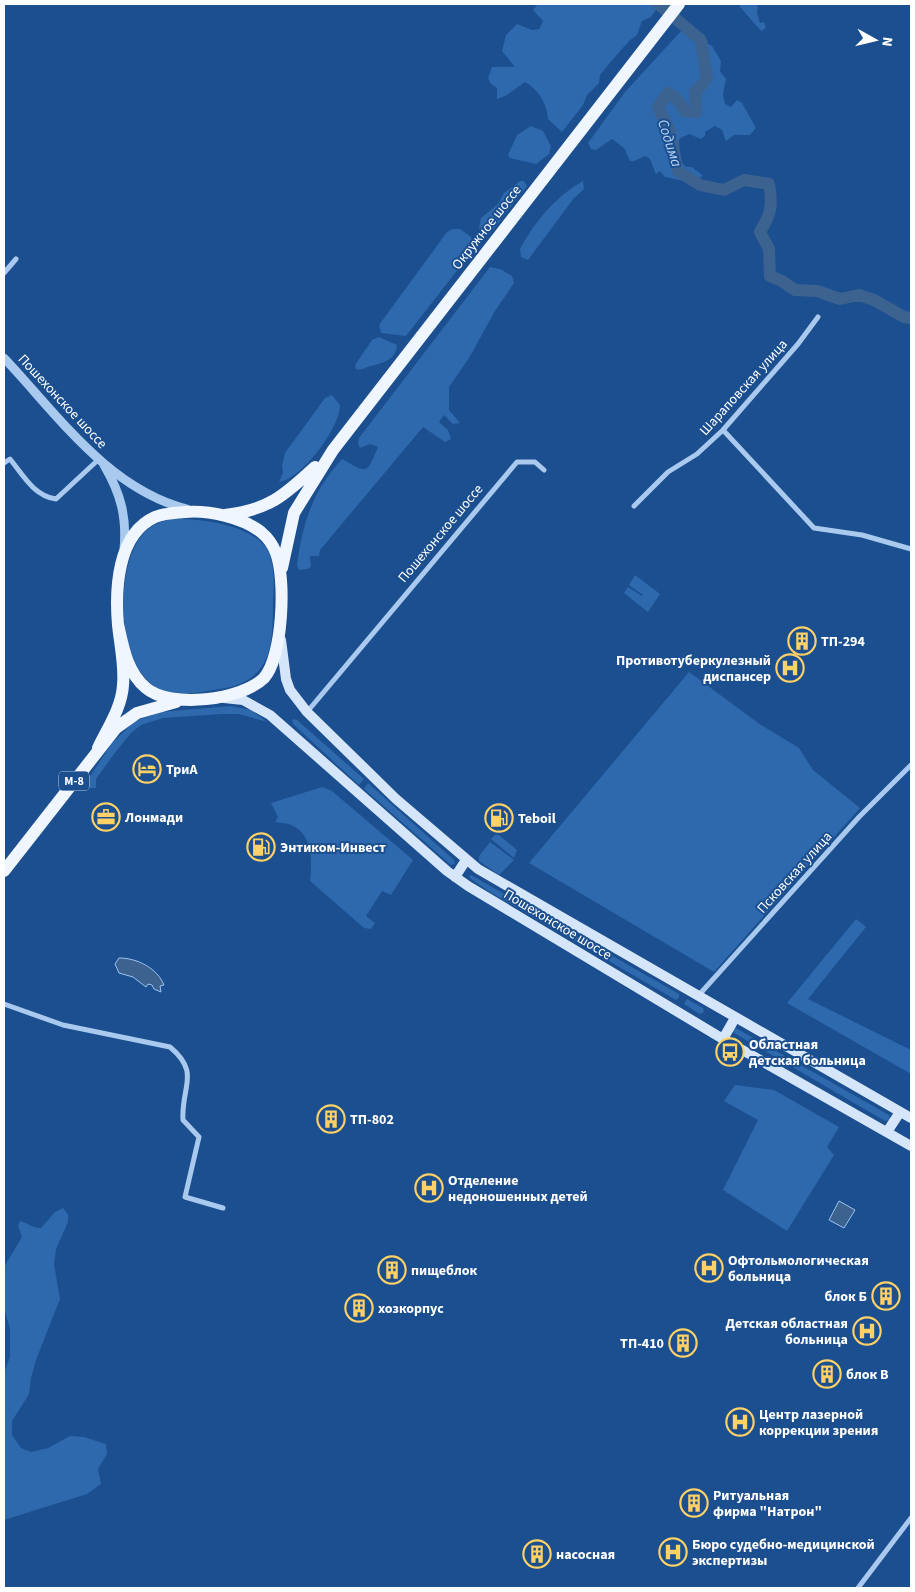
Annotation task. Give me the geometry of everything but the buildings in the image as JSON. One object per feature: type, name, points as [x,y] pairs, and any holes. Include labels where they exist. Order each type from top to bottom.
[{"type":"main road","name":"Окружное шоссе","points":[[280,575],[294,512],[333,450],[679,4]]},
{"type":"main road","name":"Окружное шоссе","points":[[220,516],[255,510],[271,503],[296,485],[333,450]]},
{"type":"main road","name":"Окружное шоссе","points":[[98,748],[120,701],[124,686],[118,624],[118,589],[122,561],[134,536],[149,521],[166,514],[194,511],[220,516],[248,525],[262,533],[276,554],[280,575],[280,626],[275,654],[265,676],[250,687],[215,698],[188,699],[162,697],[142,684],[130,666],[118,624]]},
{"type":"main road","name":"Пошехонское шоссе","points":[[280,626],[286,679],[290,690],[307,712],[370,775],[466,860],[510,888],[698,997],[911,1118]]},
{"type":"main road","name":"Пошехонское шоссе","points":[[215,698],[244,700],[266,711],[455,877],[723,1039],[911,1146]]},
{"type":"main road","name":"Окружное шоссе","points":[[4,871],[98,748],[116,728],[129,717],[158,706],[188,699]]},
{"type":"main road","points":[[455,877],[466,860]]},
{"type":"main road","points":[[723,1039],[735,1018]]},
{"type":"main road","points":[[887,1132],[900,1112]]},
{"type":"street","points":[[4,273],[16,259]]},
{"type":"street","name":"Шараповская улица","points":[[634,506],[668,472],[697,454],[722,430],[798,344],[818,317]]},
{"type":"street","name":"Пошехонское шоссе","points":[[4,358],[101,461]]},
{"type":"street","points":[[722,430],[814,528],[862,535],[911,549]]},
{"type":"street","points":[[4,463],[10,459],[34,489],[47,498],[56,499],[101,461]]},
{"type":"street","points":[[101,461],[154,498],[194,511]]},
{"type":"street","points":[[101,461],[116,486],[124,515],[122,561]]},
{"type":"street","name":"Пошехонское шоссе","points":[[307,712],[517,462],[535,462],[544,470]]},
{"type":"street","name":"Псковская улица","points":[[698,997],[859,817],[911,765]]},
{"type":"street","points":[[4,1004],[63,1025],[170,1047],[182,1057],[189,1073],[182,1103],[182,1120],[199,1137],[185,1196],[222,1208]]},
{"type":"street","points":[[858,1588],[911,1518]]},
{"type":"shaded area","points":[[538,4],[660,4],[651,17],[642,21],[637,35],[629,41],[600,75],[599,83],[587,95],[583,105],[562,132],[548,119],[546,108],[541,98],[530,85],[525,82],[507,95],[497,99],[497,88],[491,84],[488,78],[492,67],[515,67],[502,51],[506,35],[517,24],[532,30],[539,29],[543,21],[533,10]]},
{"type":"shaded area","points":[[740,4],[758,4],[757,13],[760,23],[764,22],[766,28],[761,31],[740,7]]},
{"type":"shaded area","points":[[682,30],[712,46],[721,61],[720,71],[726,79],[723,94],[725,104],[731,107],[737,100],[742,103],[756,128],[750,135],[734,135],[726,141],[722,130],[715,126],[705,132],[705,136],[701,139],[689,134],[679,139],[680,161],[686,167],[692,167],[703,176],[689,182],[665,177],[660,171],[656,174],[650,159],[645,156],[630,161],[624,148],[612,139],[596,150],[591,149],[588,143],[625,92]]},
{"type":"shaded area","points":[[531,126],[543,131],[551,146],[549,154],[536,164],[510,158],[508,155],[517,135]]},
{"type":"shaded area","points":[[520,181],[524,181],[527,186],[489,235],[485,236],[479,228],[481,218],[498,204],[504,193]]},
{"type":"shaded area","points":[[583,181],[584,189],[574,198],[528,260],[521,257],[520,249],[539,219],[563,194]]},
{"type":"shaded area","points":[[453,229],[460,229],[471,237],[473,250],[406,336],[381,333],[379,325],[447,232]]},
{"type":"shaded area","points":[[490,267],[500,269],[512,276],[514,283],[495,311],[469,358],[449,387],[449,410],[460,423],[453,424],[444,415],[439,422],[448,430],[451,439],[445,442],[423,427],[320,550],[319,556],[310,556],[311,566],[308,569],[299,570],[297,565],[302,535],[310,508],[323,483],[342,459],[361,469],[368,467],[378,447],[370,444],[360,448],[358,444],[359,438]]},
{"type":"shaded area","points":[[379,337],[397,345],[394,354],[384,362],[356,369],[355,365],[372,340]]},
{"type":"shaded area","points":[[332,395],[340,405],[334,426],[327,439],[298,472],[288,479],[279,482],[283,473],[282,466],[285,453],[325,398]]},
{"type":"shaded area","points":[[173,519],[198,520],[227,525],[253,536],[263,543],[269,553],[274,583],[273,626],[269,651],[262,667],[244,682],[228,687],[178,694],[166,692],[149,682],[137,665],[128,644],[124,620],[124,595],[127,571],[133,550],[143,534],[160,522]]},
{"type":"shaded area","points":[[635,575],[660,594],[648,612],[624,593],[628,587],[643,595],[629,585]]},
{"type":"shaded area","points":[[689,672],[761,725],[799,748],[813,770],[860,808],[714,972],[529,863]]},
{"type":"shaded area","points":[[230,706],[251,710],[267,722],[239,714],[222,714],[163,718],[141,725],[131,733],[96,779],[96,788],[89,788],[85,784],[112,743],[135,721],[161,712]]},
{"type":"shaded area","points":[[292,719],[297,720],[364,779],[359,785],[293,724]]},
{"type":"shaded area","points":[[368,783],[454,860],[455,864],[451,865],[364,789]]},
{"type":"shaded area","points":[[322,787],[332,791],[413,860],[391,895],[382,891],[366,916],[375,923],[371,929],[364,928],[310,881],[311,859],[305,838],[293,826],[275,822],[278,817],[271,803]]},
{"type":"shaded area","points":[[495,835],[499,835],[517,850],[514,858],[491,839]]},
{"type":"shaded area","points":[[490,842],[514,860],[499,875],[479,861],[479,856]]},
{"type":"shaded area","points":[[471,875],[679,994],[679,997],[676,1000],[490,892],[471,879],[469,876]]},
{"type":"shaded area","points":[[856,919],[866,927],[808,999],[911,1050],[911,1074],[787,1003]]},
{"type":"shaded area","points":[[119,958],[139,962],[151,969],[157,974],[164,985],[160,986],[161,992],[154,989],[152,985],[148,984],[146,987],[133,977],[119,973],[115,964]]},
{"type":"shaded area","points":[[687,999],[703,1008],[704,1012],[700,1014],[684,1004]]},
{"type":"shaded area","points":[[734,1027],[889,1115],[890,1120],[885,1121],[734,1033],[732,1031]]},
{"type":"shaded area","points":[[735,1085],[774,1090],[839,1127],[827,1147],[834,1155],[787,1231],[723,1190],[758,1120],[724,1101]]},
{"type":"shaded area","points":[[839,1201],[855,1210],[844,1228],[829,1220]]},
{"type":"shaded area","points":[[63,1208],[68,1214],[68,1222],[56,1249],[54,1264],[60,1299],[36,1360],[29,1394],[12,1421],[12,1435],[21,1448],[31,1452],[48,1448],[70,1436],[84,1437],[106,1444],[107,1454],[98,1469],[101,1484],[87,1494],[4,1520],[4,1373],[10,1357],[10,1329],[4,1308],[4,1267],[22,1237],[18,1226],[20,1221],[41,1228],[55,1212]]},
{"type":"waterway","name":"Содима","points":[[658,4],[701,40],[707,79],[695,92],[696,112],[685,111],[676,98],[668,93],[658,107],[669,129],[678,171],[700,185],[724,190],[744,180],[769,184],[770,209],[767,220],[760,232],[769,249],[770,276],[782,281],[795,290],[817,291],[840,299],[859,295],[874,300],[904,317],[911,318]]},
{"type":"place","name":"ТП-294","points":[[802,641]]},
{"type":"place","name":"Противотуберкулезный диспансер","points":[[790,668]]},
{"type":"place","name":"ТриА","points":[[147,769]]},
{"type":"place","name":"Лонмади","points":[[106,817]]},
{"type":"place","name":"Teboil","points":[[499,818]]},
{"type":"place","name":"Энтиком-Инвест","points":[[261,847]]},
{"type":"place","name":"Областная детская больница","points":[[730,1052]]},
{"type":"place","name":"ТП-802","points":[[331,1119]]},
{"type":"place","name":"Отделение недоношенных детей","points":[[429,1188]]},
{"type":"place","name":"Офтольмологическая больница","points":[[709,1268]]},
{"type":"place","name":"пищеблок","points":[[392,1270]]},
{"type":"place","name":"блок Б","points":[[886,1296]]},
{"type":"place","name":"хозкорпус","points":[[359,1308]]},
{"type":"place","name":"Детская областная больница","points":[[867,1331]]},
{"type":"place","name":"ТП-410","points":[[683,1343]]},
{"type":"place","name":"блок В","points":[[827,1374]]},
{"type":"place","name":"Центр лазерной коррекции зрения","points":[[740,1422]]},
{"type":"place","name":"Ритуальная фирма \"Натрон\"","points":[[694,1503]]},
{"type":"place","name":"Бюро судебно-медицинской экспертизы","points":[[673,1552]]},
{"type":"place","name":"насосная","points":[[537,1554]]}]
